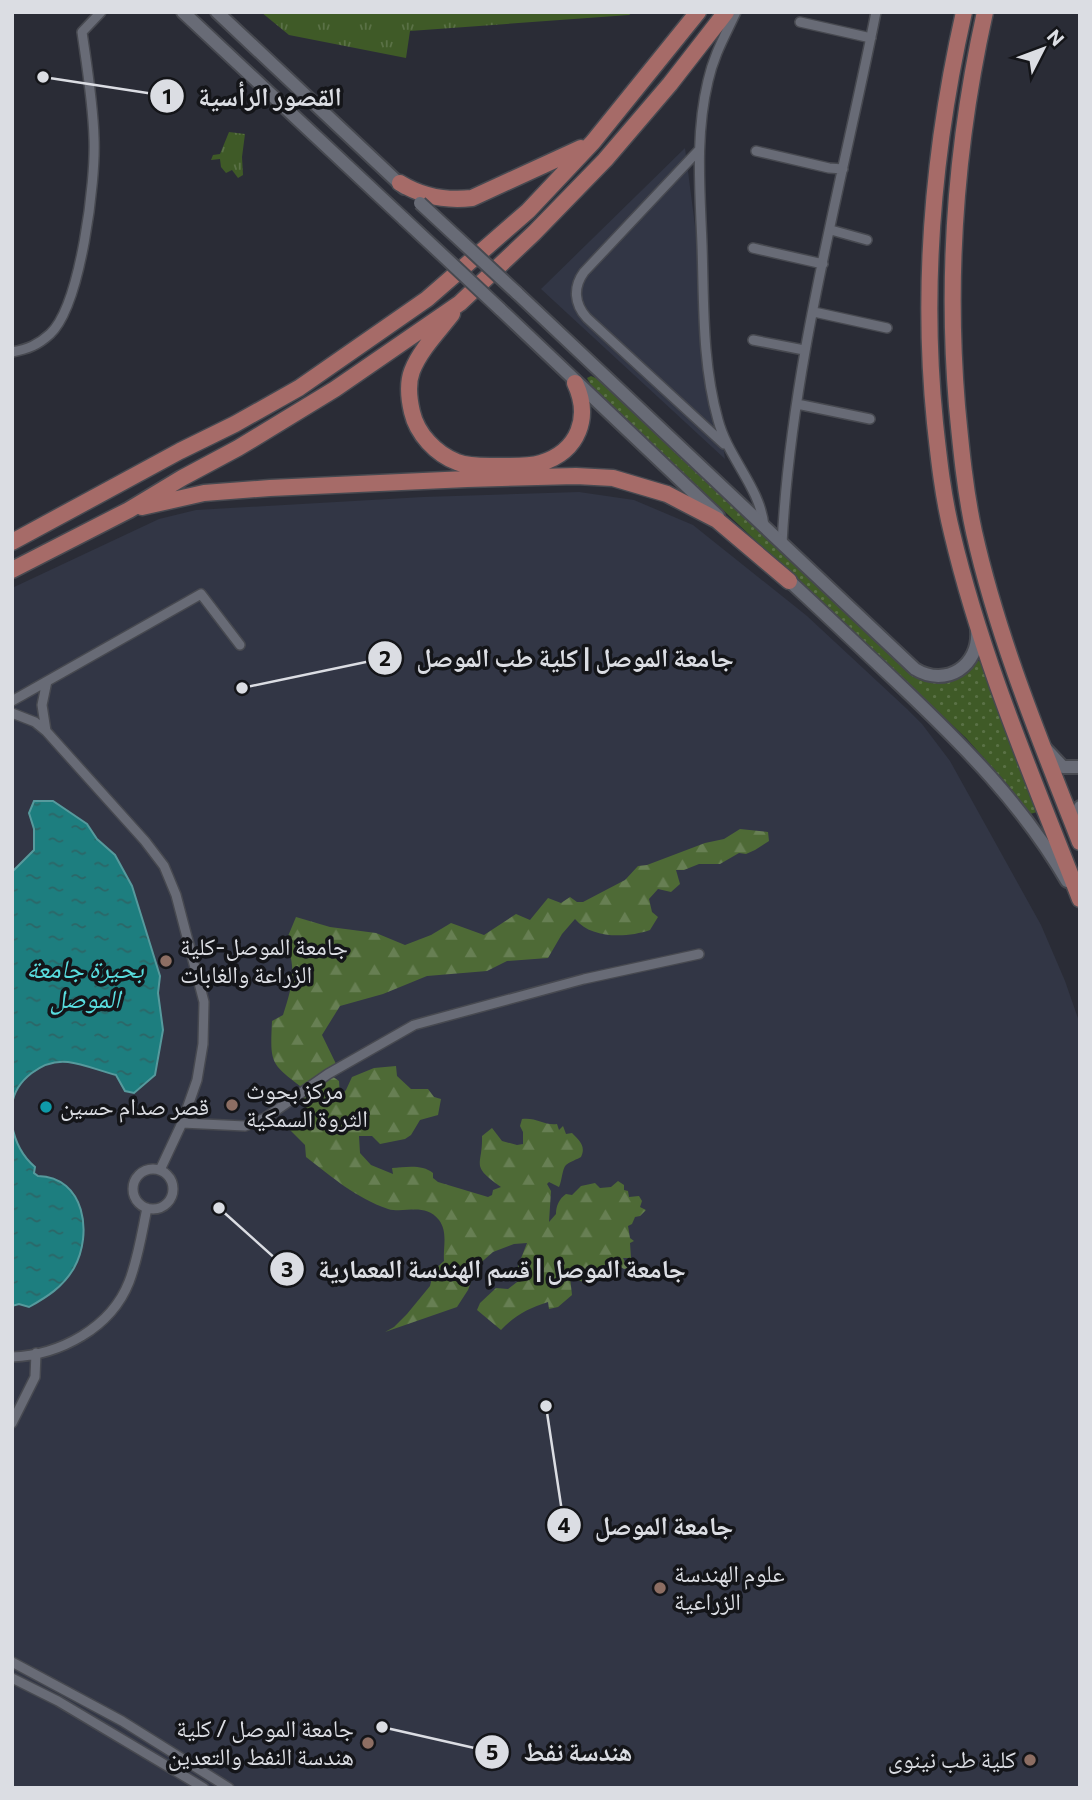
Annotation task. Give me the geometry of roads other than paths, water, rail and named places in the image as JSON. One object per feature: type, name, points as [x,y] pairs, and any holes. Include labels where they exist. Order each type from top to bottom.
[{"type":"highway","points":[[12,542],[299,388],[426,299],[528,211],[593,142],[698,12]]},
{"type":"highway","points":[[576,383],[583,399],[582,423],[573,441],[561,454],[541,463],[519,467],[458,463],[442,454],[415,424],[408,396],[412,371],[427,346],[460,303],[605,160],[689,61],[726,12]]},
{"type":"highway","points":[[964,12],[944,111],[929,242],[928,334],[941,476],[951,532],[1009,721],[1080,899]]},
{"type":"highway","points":[[985,12],[963,130],[953,243],[954,361],[965,471],[974,530],[1006,648],[1079,839]]},
{"type":"highway","points":[[670,49],[689,61]]},
{"type":"highway","points":[[400,183],[429,197],[458,200],[472,198],[593,142]]},
{"type":"highway","points":[[12,570],[129,510],[335,389],[460,303]]},
{"type":"highway","points":[[941,476],[965,471]]},
{"type":"highway","points":[[129,510],[204,493],[270,488],[467,479],[576,476],[613,478],[667,494],[717,520],[789,581]]},
{"type":"main road","points":[[183,12],[958,741],[1002,788],[1041,841],[1080,904]]},
{"type":"main road","points":[[217,12],[915,669],[924,674],[946,677],[969,660],[977,634],[973,609]]},
{"type":"main road","points":[[576,383],[591,362]]},
{"type":"main road","points":[[1043,745],[1063,767],[1080,767]]},
{"type":"main road","points":[[1079,839],[1077,814],[1080,807]]},
{"type":"street","points":[[12,352],[32,348],[52,332],[69,301],[87,235],[94,140],[82,32],[101,12]]},
{"type":"street","points":[[736,12],[717,49],[701,119],[699,150],[706,357],[718,419],[728,448],[762,510],[765,528]]},
{"type":"street","points":[[782,545],[784,496],[804,350],[876,12]]},
{"type":"street","points":[[800,22],[871,38]]},
{"type":"street","points":[[699,150],[584,272],[577,285],[576,299],[587,318],[728,448]]},
{"type":"street","points":[[756,151],[843,169]]},
{"type":"street","points":[[831,230],[867,240]]},
{"type":"street","points":[[753,248],[823,264]]},
{"type":"street","points":[[814,312],[887,328]]},
{"type":"street","points":[[753,340],[804,350]]},
{"type":"street","points":[[797,404],[870,419]]},
{"type":"street","points":[[12,701],[201,594],[240,645]]},
{"type":"street","points":[[46,731],[42,705],[47,681]]},
{"type":"street","points":[[12,713],[35,722],[46,731],[145,841],[164,866],[176,895],[204,1002],[203,1044],[197,1080],[182,1123],[160,1170]]},
{"type":"street","points":[[182,1123],[245,1126],[265,1118],[324,1077],[414,1025],[584,979],[699,954]]},
{"type":"street","points":[[160,1170],[170,1179],[173,1192],[166,1204],[153,1209],[147,1208],[136,1200],[132,1187],[134,1181],[142,1171],[160,1170]]},
{"type":"street","points":[[12,1357],[60,1348],[90,1332],[117,1306],[129,1282],[147,1208]]},
{"type":"street","points":[[12,1423],[36,1377],[36,1353]]},
{"type":"street","points":[[12,1662],[122,1721],[229,1788]]},
{"type":"street","points":[[12,1678],[69,1707],[204,1788]]},
{"type":"water","name":"بحيرة جامعة الموصل","points":[[34,801],[53,801],[87,824],[97,839],[115,855],[132,886],[160,976],[158,993],[163,1030],[155,1075],[134,1093],[125,1091],[116,1075],[80,1064],[59,1062],[40,1068],[24,1080],[18,1087],[12,1105],[12,872],[34,850],[34,829],[29,813]]},
{"type":"water","points":[[12,1125],[20,1148],[35,1167],[34,1173],[66,1186],[81,1210],[83,1224],[80,1254],[70,1275],[54,1291],[29,1307],[19,1304],[12,1306]]},
{"type":"place","name":"القصور الرأسية","points":[[43,77]]},
{"type":"place","name":"جامعة الموصل | كلية طب الموصل","points":[[242,688]]},
{"type":"place","name":"جامعة الموصل-كلية الزراعة والغابات","points":[[166,961]]},
{"type":"place","name":"مركز بحوث الثروة السمكية","points":[[232,1105]]},
{"type":"place","name":"قصر صدام حسين","points":[[46,1107]]},
{"type":"place","name":"جامعة الموصل | قسم الهندسة المعمارية","points":[[219,1208]]},
{"type":"place","name":"جامعة الموصل","points":[[546,1406]]},
{"type":"place","name":"علوم الهندسة الزراعية","points":[[660,1588]]},
{"type":"place","name":"هندسة نفط","points":[[382,1727]]},
{"type":"place","name":"جامعة الموصل / كلية هندسة النفط والتعدين","points":[[368,1743]]},
{"type":"place","name":"كلية طب نينوى","points":[[1030,1760]]}]
